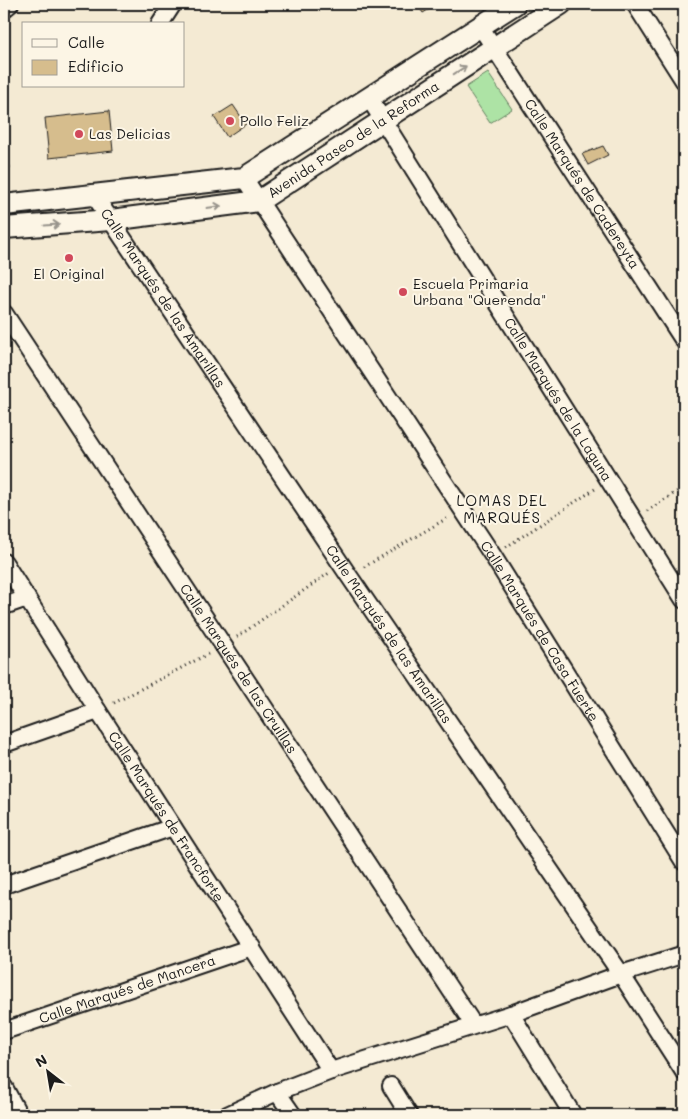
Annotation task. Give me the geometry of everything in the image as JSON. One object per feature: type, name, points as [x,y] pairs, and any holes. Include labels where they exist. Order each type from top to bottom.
[{"type":"street","points":[[4,9],[10,4]]},
{"type":"street","points":[[161,22],[173,4]]},
{"type":"street","name":"Avenida Paseo de la Reforma","points":[[4,205],[244,178],[515,4]]},
{"type":"street","name":"Avenida Paseo de la Reforma","points":[[4,228],[111,220],[259,201],[561,4]]},
{"type":"street","points":[[635,4],[684,81]]},
{"type":"street","name":"Calle Marqués de Cadereyta","points":[[480,26],[684,342]]},
{"type":"street","name":"Calle Marqués de la Laguna","points":[[369,98],[684,600]]},
{"type":"street","name":"Calle Marqués de Casa Fuerte","points":[[244,178],[493,556],[684,862]]},
{"type":"street","name":"Calle Marqués de las Amarillas","points":[[94,195],[349,576],[621,974],[684,1072]]},
{"type":"street","name":"Calle Marqués de las Cruillas","points":[[4,313],[473,1024]]},
{"type":"street","name":"Calle Marqués de Francforte","points":[[4,562],[331,1071]]},
{"type":"street","points":[[4,606],[27,598]]},
{"type":"street","points":[[4,744],[98,711]]},
{"type":"street","points":[[4,885],[173,827]]},
{"type":"street","name":"Calle Marqués de Mancera","points":[[4,1031],[252,947]]},
{"type":"street","points":[[228,1115],[277,1092],[331,1071],[473,1024],[511,1014],[621,974],[684,954]]},
{"type":"street","points":[[511,1014],[573,1115]]},
{"type":"street","points":[[391,1086],[409,1115]]},
{"type":"street","points":[[4,1087],[19,1115]]},
{"type":"street","points":[[277,1092],[293,1115]]},
{"type":"path","points":[[493,556],[608,481]]},
{"type":"path","points":[[634,520],[684,487]]},
{"type":"path","points":[[349,576],[462,509]]},
{"type":"green space","points":[[488,73],[512,109],[490,123],[466,87]]},
{"type":"building","points":[[417,4],[438,4],[423,13]]},
{"type":"building","name":"Pollo Feliz","points":[[233,105],[246,124],[227,137],[214,117]]},
{"type":"building","name":"Las Delicias","points":[[109,111],[113,151],[49,158],[45,118]]},
{"type":"building","points":[[4,131],[10,168],[4,169]]},
{"type":"building","points":[[603,146],[608,155],[588,165],[582,154]]},
{"type":"place","name":"Pollo Feliz","points":[[230,121]]},
{"type":"place","name":"Las Delicias","points":[[79,134]]},
{"type":"place","name":"El Original","points":[[69,258]]},
{"type":"place","name":"Escuela Primaria Urbana \"Querenda\"","points":[[403,292]]},
{"type":"district","name":"LOMAS DEL MARQUÉS","points":[[502,510]]}]
